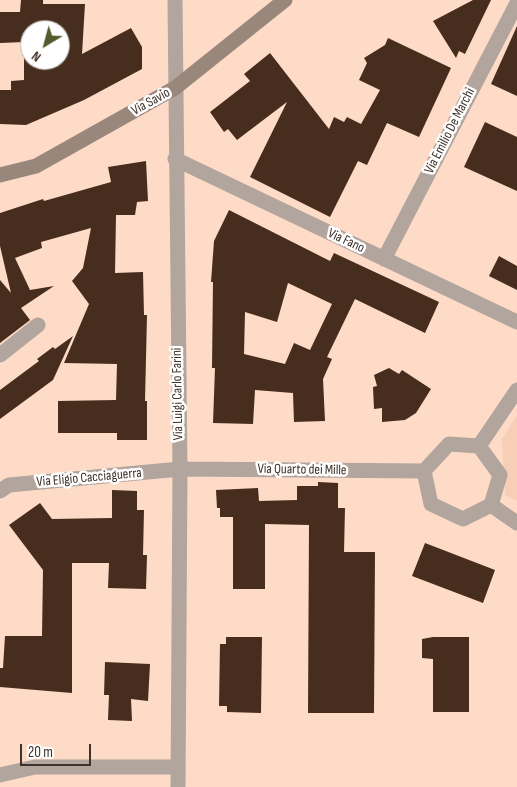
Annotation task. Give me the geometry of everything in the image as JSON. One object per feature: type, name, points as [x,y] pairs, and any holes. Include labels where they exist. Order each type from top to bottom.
[{"type":"street","name":"Via Luigi Carlo Farini","points":[[175,0],[174,88],[180,469],[178,787]]},
{"type":"street","name":"Via Savio","points":[[0,175],[36,166],[174,88],[285,0]]},
{"type":"street","name":"Via Emilio De Marchi","points":[[384,259],[517,3]]},
{"type":"street","name":"Via Fano","points":[[175,159],[517,322]]},
{"type":"street","points":[[0,355],[38,325]]},
{"type":"street","points":[[479,446],[517,390]]},
{"type":"street","points":[[449,444],[479,446],[500,475],[491,505],[463,519],[431,504],[424,471],[449,444]]},
{"type":"street","name":"Via Quarto dei Mille","points":[[180,469],[424,471]]},
{"type":"street","name":"Via Eligio Cacciaguerra","points":[[0,491],[9,485],[180,469]]},
{"type":"street","points":[[491,505],[517,523]]},
{"type":"street","points":[[0,775],[35,767],[177,767]]},
{"type":"shaded area","points":[[517,415],[517,501],[505,495],[502,439]]},
{"type":"building","points":[[21,0],[43,0],[43,4],[85,4],[82,54],[131,28],[142,47],[142,69],[84,100],[26,125],[0,124],[0,90],[11,90],[11,81],[24,80],[24,70],[70,70],[70,20],[20,20],[20,42],[0,43],[0,12],[20,12]]},
{"type":"building","points":[[473,0],[491,0],[465,54],[459,51],[456,58],[433,21]]},
{"type":"building","points":[[517,26],[517,96],[491,84]]},
{"type":"building","points":[[388,38],[451,68],[419,137],[387,123],[367,165],[358,161],[330,217],[250,177],[287,102],[237,140],[228,129],[224,132],[210,112],[250,81],[244,74],[270,53],[329,129],[334,117],[344,122],[347,117],[361,124],[380,90],[359,80],[367,63],[364,58],[385,45]]},
{"type":"building","points":[[485,122],[517,137],[517,191],[464,167]]},
{"type":"building","points":[[146,161],[148,201],[137,202],[135,215],[116,215],[115,273],[143,272],[144,315],[147,315],[145,401],[147,401],[147,440],[117,440],[117,433],[58,433],[58,401],[116,400],[117,364],[64,363],[89,304],[72,281],[83,268],[91,228],[41,242],[42,248],[15,258],[30,290],[54,286],[21,308],[30,320],[0,343],[0,280],[11,293],[0,246],[0,213],[43,199],[44,201],[111,182],[108,167]]},
{"type":"building","points":[[229,210],[330,261],[334,253],[439,302],[425,333],[355,299],[327,357],[332,359],[323,379],[325,421],[294,422],[293,393],[255,390],[253,424],[213,423],[215,368],[212,368],[213,282],[211,282],[214,241]],"holes":[[[288,283],[332,304],[310,350],[294,343],[285,364],[244,354],[245,312],[277,322]]]},
{"type":"building","points":[[499,256],[517,266],[517,290],[489,276]]},
{"type":"building","points":[[73,336],[53,380],[0,419],[0,390],[39,361],[37,359],[53,347],[55,349]]},
{"type":"building","points":[[389,368],[399,374],[402,370],[431,389],[416,413],[405,420],[382,422],[382,408],[374,409],[373,387],[377,386],[374,375]]},
{"type":"building","points":[[318,482],[338,483],[338,508],[345,508],[344,552],[375,552],[374,713],[308,713],[309,525],[265,524],[265,589],[233,589],[233,517],[220,517],[220,508],[217,508],[216,490],[258,488],[259,501],[297,500],[297,486],[318,486]]},
{"type":"building","points":[[112,490],[137,491],[137,510],[144,510],[143,555],[147,555],[146,589],[108,588],[109,563],[72,563],[72,693],[0,687],[0,668],[3,668],[5,636],[42,636],[43,570],[9,525],[40,503],[52,519],[112,518]]},
{"type":"building","points":[[425,543],[495,570],[483,603],[412,576]]},
{"type":"building","points":[[226,637],[262,637],[261,713],[227,712],[227,706],[219,706],[220,644],[226,644]]},
{"type":"building","points":[[433,637],[469,637],[469,712],[433,712],[433,659],[422,658],[422,639]]},
{"type":"building","points":[[105,662],[150,664],[148,701],[131,699],[132,721],[108,720],[109,695],[104,695]]}]
